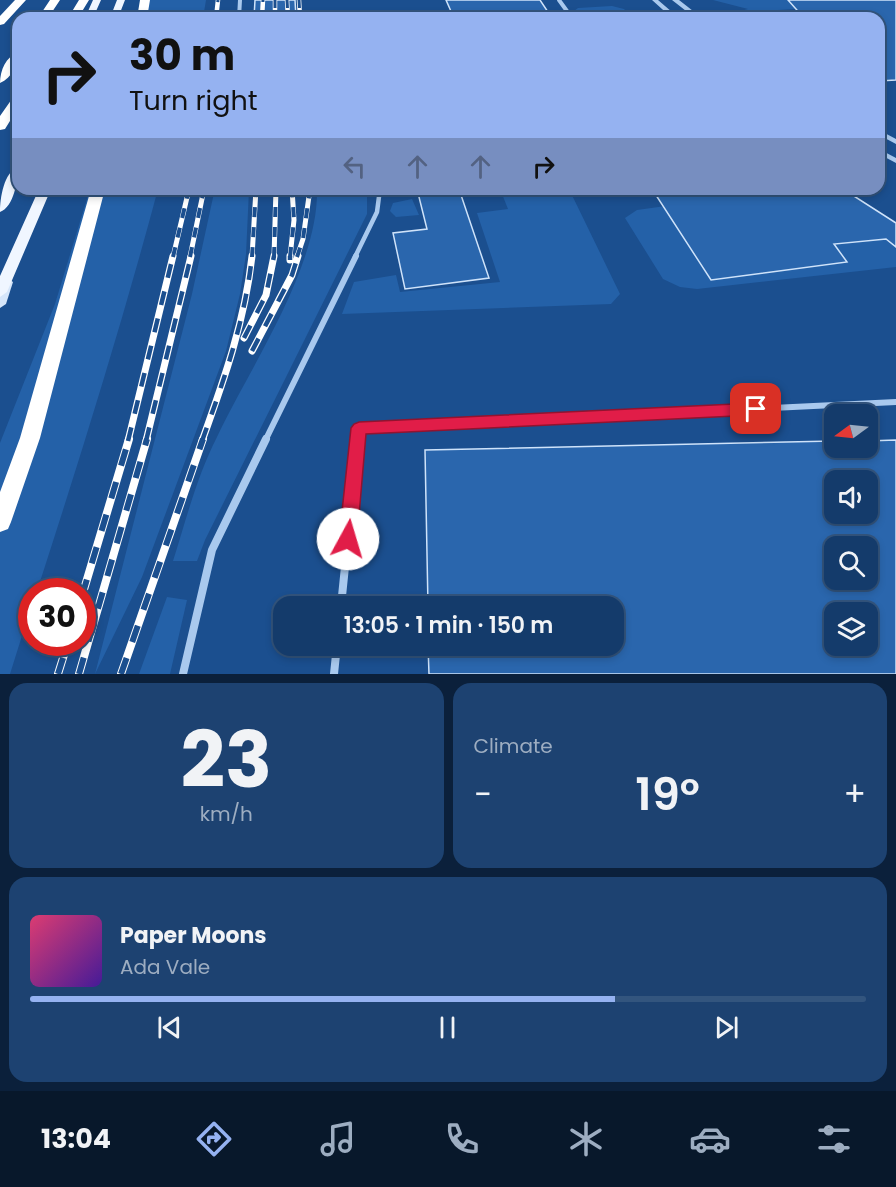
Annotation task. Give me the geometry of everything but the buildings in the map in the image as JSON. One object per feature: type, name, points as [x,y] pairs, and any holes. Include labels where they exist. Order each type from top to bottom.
[{"type":"highway","points":[[0,22],[21,0]]},
{"type":"highway","points":[[0,79],[12,63]]},
{"type":"highway","points":[[0,126],[12,108]]},
{"type":"highway","points":[[0,522],[30,438],[96,195]]},
{"type":"main road","points":[[0,208],[12,183]]},
{"type":"main road","points":[[0,292],[42,195]]},
{"type":"main road","points":[[0,304],[11,268]]},
{"type":"street","points":[[655,0],[669,12]]},
{"type":"street","points":[[675,0],[691,12]]},
{"type":"street","points":[[183,674],[212,550],[377,212],[379,195]]},
{"type":"street","points":[[342,596],[359,428],[896,402]]},
{"type":"street","points":[[334,674],[336,656]]},
{"type":"shaded area","points":[[148,0],[206,0],[204,12],[144,12]]},
{"type":"shaded area","points":[[713,0],[788,0],[796,9],[778,10],[780,12],[737,12],[748,9]]},
{"type":"shaded area","points":[[612,6],[627,12],[575,12],[578,8]]},
{"type":"shaded area","points":[[88,195],[156,195],[100,391],[41,578],[18,578],[18,648],[10,674],[0,674],[0,443],[55,304]]},
{"type":"shaded area","points":[[214,195],[249,195],[246,254],[240,294],[226,351],[142,577],[95,674],[192,294]]},
{"type":"shaded area","points":[[317,195],[367,195],[367,214],[205,540],[197,561],[173,561],[192,498],[210,452],[295,283],[307,251],[315,219]]},
{"type":"shaded area","points":[[502,195],[572,195],[620,294],[611,304],[342,314],[354,282],[396,275],[400,292],[500,282],[477,213],[508,209]]},
{"type":"shaded area","points":[[665,195],[853,195],[896,228],[896,267],[697,289],[680,287],[663,279],[625,218],[637,210],[673,205]]},
{"type":"shaded area","points":[[412,199],[419,215],[396,217],[390,211],[393,203]]},
{"type":"shaded area","points":[[167,597],[187,600],[170,674],[139,674]]},
{"type":"railway","points":[[217,12],[218,0]]},
{"type":"railway","points":[[262,12],[263,0]]},
{"type":"railway","points":[[275,0],[275,12]]},
{"type":"railway","points":[[287,0],[288,12]]},
{"type":"railway","points":[[299,0],[300,12]]},
{"type":"railway","points":[[173,257],[188,195]]},
{"type":"railway","points":[[190,257],[203,195]]},
{"type":"railway","points":[[252,257],[256,195]]},
{"type":"railway","points":[[274,257],[276,195]]},
{"type":"railway","points":[[290,257],[294,220],[292,195]]},
{"type":"railway","points":[[297,257],[303,239],[309,195]]},
{"type":"railway","points":[[128,441],[173,256]]},
{"type":"railway","points":[[146,441],[191,256]]},
{"type":"railway","points":[[202,441],[226,373],[239,327],[252,256]]},
{"type":"railway","points":[[244,338],[266,295],[274,256]]},
{"type":"railway","points":[[252,351],[292,275],[298,256]]},
{"type":"railway","points":[[87,578],[129,439]]},
{"type":"railway","points":[[79,674],[147,439]]},
{"type":"railway","points":[[121,674],[203,439]]},
{"type":"railway","points":[[58,674],[64,656]]},
{"type":"route","points":[[348,539],[359,428],[756,409]]}]
